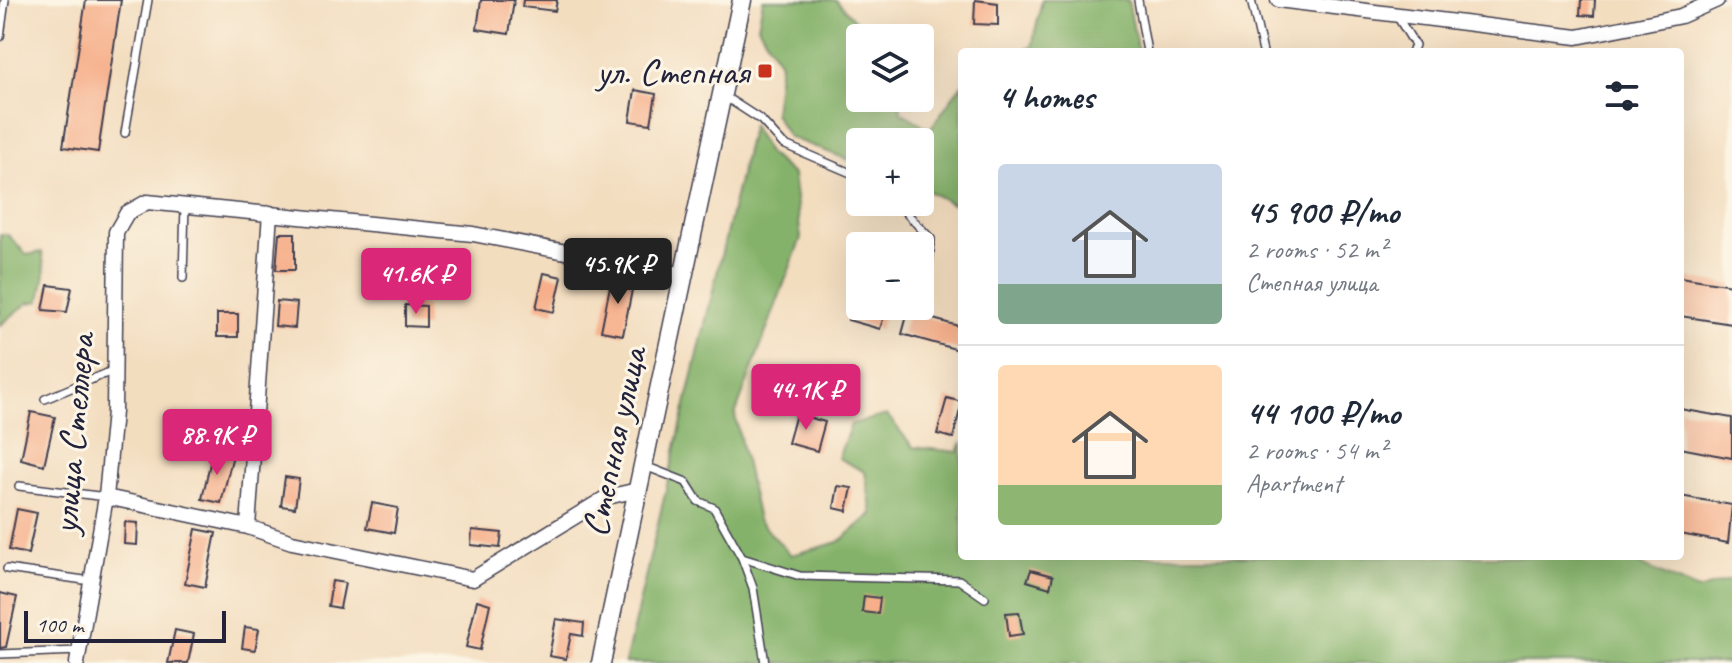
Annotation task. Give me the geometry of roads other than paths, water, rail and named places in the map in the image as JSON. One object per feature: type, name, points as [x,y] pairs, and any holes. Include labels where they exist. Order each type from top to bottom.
[{"type":"street","name":"Степная улица","points":[[601,663],[742,0]]},
{"type":"street","points":[[1278,0],[1577,37],[1681,16],[1717,0]]},
{"type":"street","name":"улица Стеллера","points":[[78,657],[106,497],[114,370],[116,232],[127,213],[147,202],[185,205]]},
{"type":"street","points":[[185,205],[473,234],[685,275]]},
{"type":"street","points":[[248,527],[270,213]]},
{"type":"street","points":[[106,497],[248,527],[292,542],[473,579],[607,497],[638,490]]},
{"type":"lane","points":[[0,37],[5,0]]},
{"type":"lane","points":[[125,133],[148,0]]},
{"type":"lane","points":[[1138,0],[1146,48]]},
{"type":"lane","points":[[1251,0],[1262,48]]},
{"type":"lane","points":[[1395,15],[1415,45],[1414,48]]},
{"type":"lane","points":[[724,96],[761,120],[783,144],[846,171]]},
{"type":"lane","points":[[183,278],[185,205]]},
{"type":"lane","points":[[909,216],[924,232]]},
{"type":"lane","points":[[45,399],[114,370]]},
{"type":"lane","points":[[643,465],[686,482],[698,501],[714,508],[742,558],[753,588],[765,663]]},
{"type":"lane","points":[[19,486],[106,497]]},
{"type":"lane","points":[[742,558],[800,576],[959,580],[985,598]]},
{"type":"lane","points":[[7,569],[91,581]]},
{"type":"lane","points":[[0,654],[78,657]]},
{"type":"place","name":"ул. Степная","points":[[765,71]]}]
